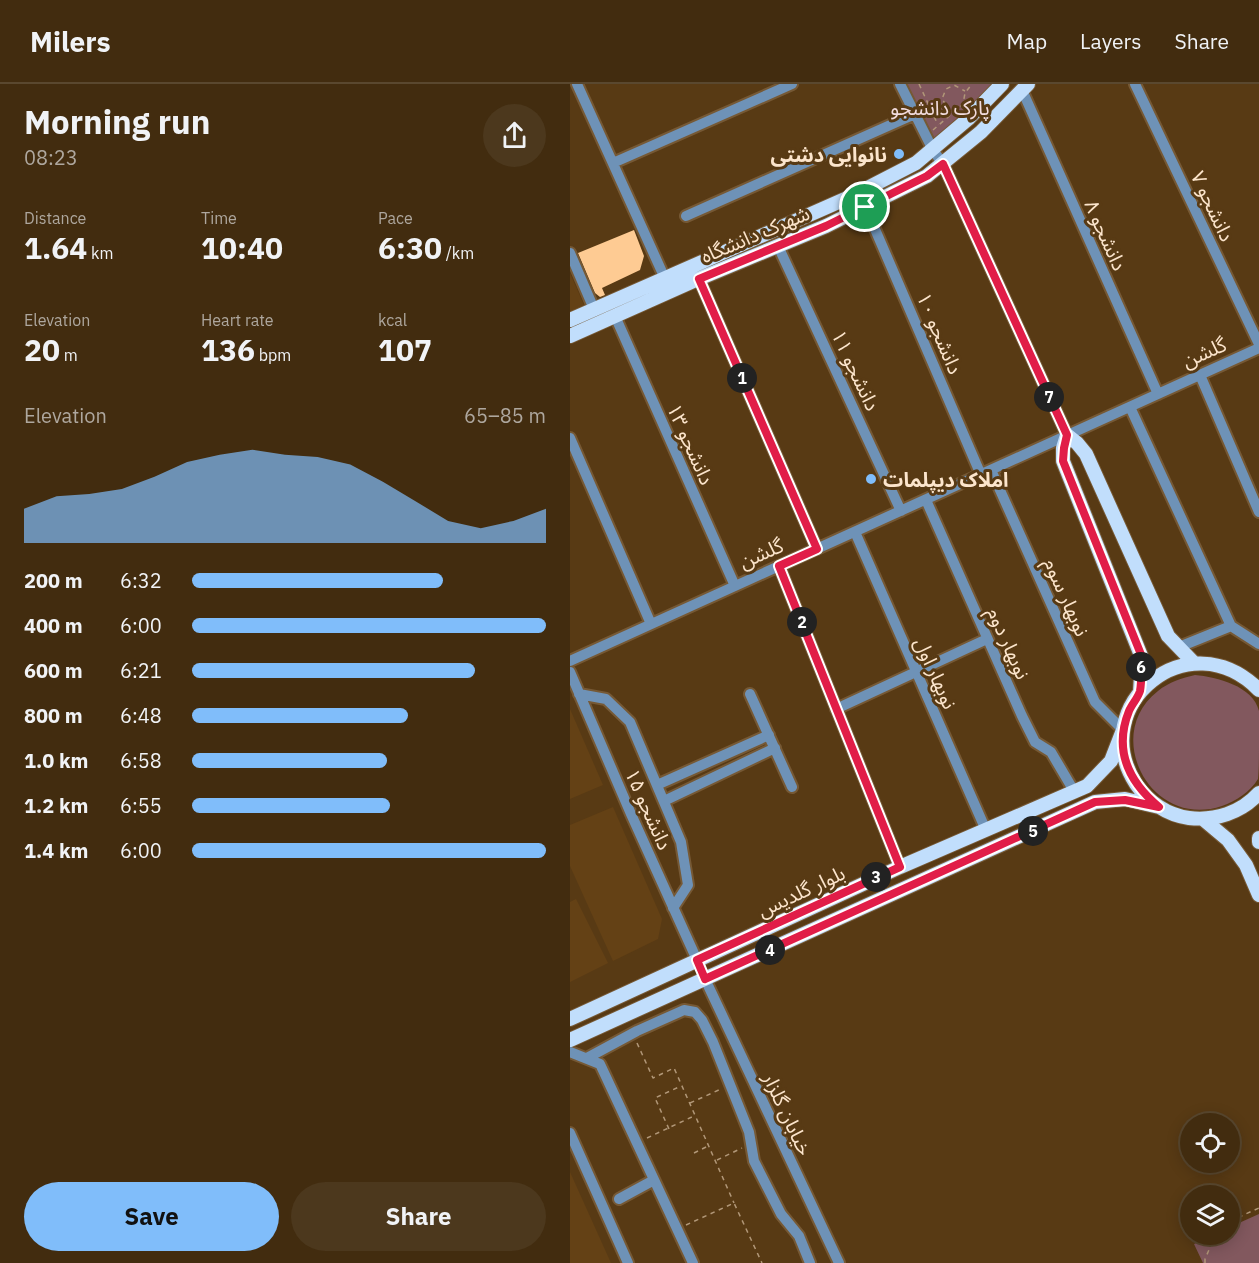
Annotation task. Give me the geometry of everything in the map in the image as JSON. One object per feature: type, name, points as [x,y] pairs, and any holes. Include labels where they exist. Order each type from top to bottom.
[{"type":"main road","name":"شهرک دانشگاه","points":[[570,336],[615,316],[668,284],[916,163],[968,119],[1002,84]]},
{"type":"main road","name":"شهرک دانشگاه","points":[[570,320],[594,309],[668,284],[699,279],[826,226],[927,176],[981,132],[1025,87]]},
{"type":"main road","points":[[1067,435],[1086,454],[1168,636],[1194,663]]},
{"type":"main road","points":[[1067,435],[1063,461],[1142,657],[1140,692]]},
{"type":"main road","points":[[1140,692],[1155,678],[1174,668],[1194,663],[1213,664],[1231,669],[1253,679],[1259,690]]},
{"type":"main road","name":"بلوار گلدیس","points":[[570,1019],[985,828],[1088,786],[1111,761],[1124,730],[1129,710],[1140,692]]},
{"type":"main road","points":[[1124,730],[1124,753],[1130,774],[1142,793],[1159,807],[1180,817],[1203,819],[1223,816],[1242,808],[1259,793]]},
{"type":"main road","name":"بلوار گلدیس","points":[[570,1040],[1095,802],[1125,800],[1159,807]]},
{"type":"main road","points":[[1203,819],[1228,840],[1246,865],[1259,895]]},
{"type":"main road","points":[[884,874],[892,896]]},
{"type":"main road","points":[[697,960],[705,979]]},
{"type":"street","points":[[577,84],[668,284]]},
{"type":"street","points":[[614,164],[792,84]]},
{"type":"street","points":[[900,84],[933,150],[943,164],[1067,435]]},
{"type":"street","name":"دانشجو ۷","points":[[1135,84],[1259,346]]},
{"type":"street","name":"دانشجو ۸","points":[[1025,87],[1158,394]]},
{"type":"street","points":[[686,216],[915,114]]},
{"type":"street","name":"دانشجو ۱۰","points":[[865,207],[986,472]]},
{"type":"street","name":"دانشجو ۱۱","points":[[778,246],[901,511]]},
{"type":"street","points":[[570,253],[594,309]]},
{"type":"street","points":[[699,279],[817,549]]},
{"type":"street","name":"دانشجو ۱۳","points":[[615,316],[735,586]]},
{"type":"street","name":"گلشن","points":[[570,661],[1200,375],[1259,346]]},
{"type":"street","points":[[1200,375],[1259,512]]},
{"type":"street","points":[[1130,407],[1231,626],[1259,644]]},
{"type":"street","points":[[570,438],[651,624]]},
{"type":"street","name":"نوبهار سوم","points":[[986,472],[1095,702],[1124,730]]},
{"type":"street","name":"نوبهار دوم","points":[[926,500],[1035,742],[1051,752],[1074,791]]},
{"type":"street","name":"نوبهار اول","points":[[855,532],[985,828]]},
{"type":"street","points":[[779,566],[900,867]]},
{"type":"street","points":[[1179,647],[1231,626]]},
{"type":"street","points":[[836,709],[987,639]]},
{"type":"street","name":"دانشجو ۱۵","points":[[570,672],[697,960]]},
{"type":"street","points":[[579,694],[606,699],[630,722],[681,842],[688,885],[673,908]]},
{"type":"street","points":[[750,694],[792,787]]},
{"type":"street","points":[[657,785],[769,735]]},
{"type":"street","points":[[664,801],[775,748]]},
{"type":"street","name":"خیابان گلزار","points":[[705,979],[839,1263]]},
{"type":"street","points":[[587,1058],[633,1033],[684,1010],[695,1012],[702,1020],[713,1042],[749,1132],[754,1161],[781,1214],[799,1236],[810,1263]]},
{"type":"street","points":[[570,1052],[600,1064],[693,1263]]},
{"type":"street","points":[[570,1133],[628,1263]]},
{"type":"street","points":[[619,1199],[654,1180]]},
{"type":"path","points":[[919,84],[938,126]]},
{"type":"path","points":[[926,136],[963,104],[966,91],[972,84]]},
{"type":"path","points":[[952,113],[942,99],[946,89],[952,85],[966,91]]},
{"type":"path","points":[[633,1033],[652,1078],[674,1068],[762,1263]]},
{"type":"path","points":[[669,1129],[655,1098],[681,1085]]},
{"type":"path","points":[[690,1104],[730,1085]]},
{"type":"path","points":[[636,1143],[695,1116]]},
{"type":"path","points":[[716,1161],[752,1144]]},
{"type":"path","points":[[694,1153],[709,1146]]},
{"type":"path","points":[[677,1229],[735,1203]]},
{"type":"path","points":[[1240,1217],[1259,1208]]},
{"type":"path","points":[[1205,1263],[1211,1245]]},
{"type":"shaded area","points":[[570,273],[584,305],[570,312]]},
{"type":"shaded area","points":[[570,709],[603,785],[570,799]]},
{"type":"shaded area","points":[[613,807],[662,919],[658,939],[613,961],[570,866],[570,825]]},
{"type":"shaded area","points":[[576,899],[608,963],[570,982],[570,902]]},
{"type":"shaded area","points":[[570,1172],[611,1263],[570,1263]]},
{"type":"green space","name":"پارک دانشجو","points":[[903,84],[994,84],[936,147]]},
{"type":"green space","points":[[1195,675],[1213,678],[1242,689],[1250,695],[1259,711],[1258,779],[1255,784],[1232,802],[1197,810],[1174,804],[1156,792],[1142,774],[1134,753],[1134,731],[1141,710],[1158,691],[1167,685]]},
{"type":"green space","points":[[1259,1214],[1259,1263],[1203,1263],[1194,1245],[1240,1245],[1240,1223]]},
{"type":"building","points":[[634,230],[644,256],[640,270],[602,288],[605,295],[600,297],[595,293],[578,253]]},
{"type":"place","name":"نانوایی دشتی","points":[[899,154]]},
{"type":"place","name":"املاک دیپلمات","points":[[871,479]]},
{"type":"route","points":[[943,164],[1067,435],[1063,461],[1142,657],[1140,692],[1129,710],[1124,730],[1124,753],[1130,774],[1142,793],[1159,807],[1125,800],[1095,802],[705,979],[697,960],[900,867],[779,566],[817,549],[699,279],[826,226],[865,207],[927,176],[943,164]]}]
